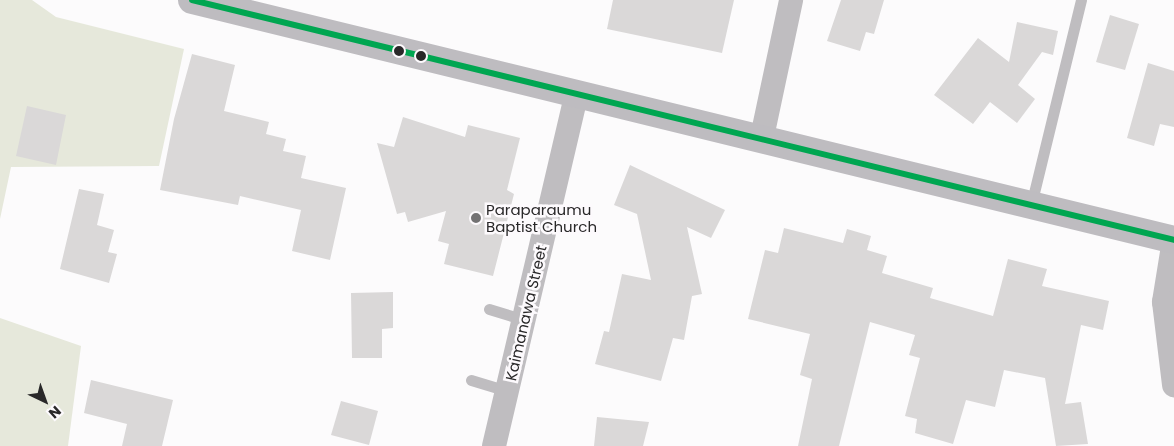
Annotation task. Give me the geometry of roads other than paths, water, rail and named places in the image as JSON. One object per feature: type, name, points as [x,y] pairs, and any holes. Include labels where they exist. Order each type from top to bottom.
[{"type":"street","points":[[192,0],[762,137],[1174,240],[1164,302],[1174,385]]},
{"type":"street","points":[[762,137],[791,0]]},
{"type":"street","name":"Kaimanawa Street","points":[[494,446],[577,93]]},
{"type":"lane","points":[[1031,204],[1081,0]]},
{"type":"lane","points":[[489,309],[525,320]]},
{"type":"lane","points":[[471,380],[507,391]]},
{"type":"place","name":"Paraparaumu Baptist Church","points":[[476,218]]}]
